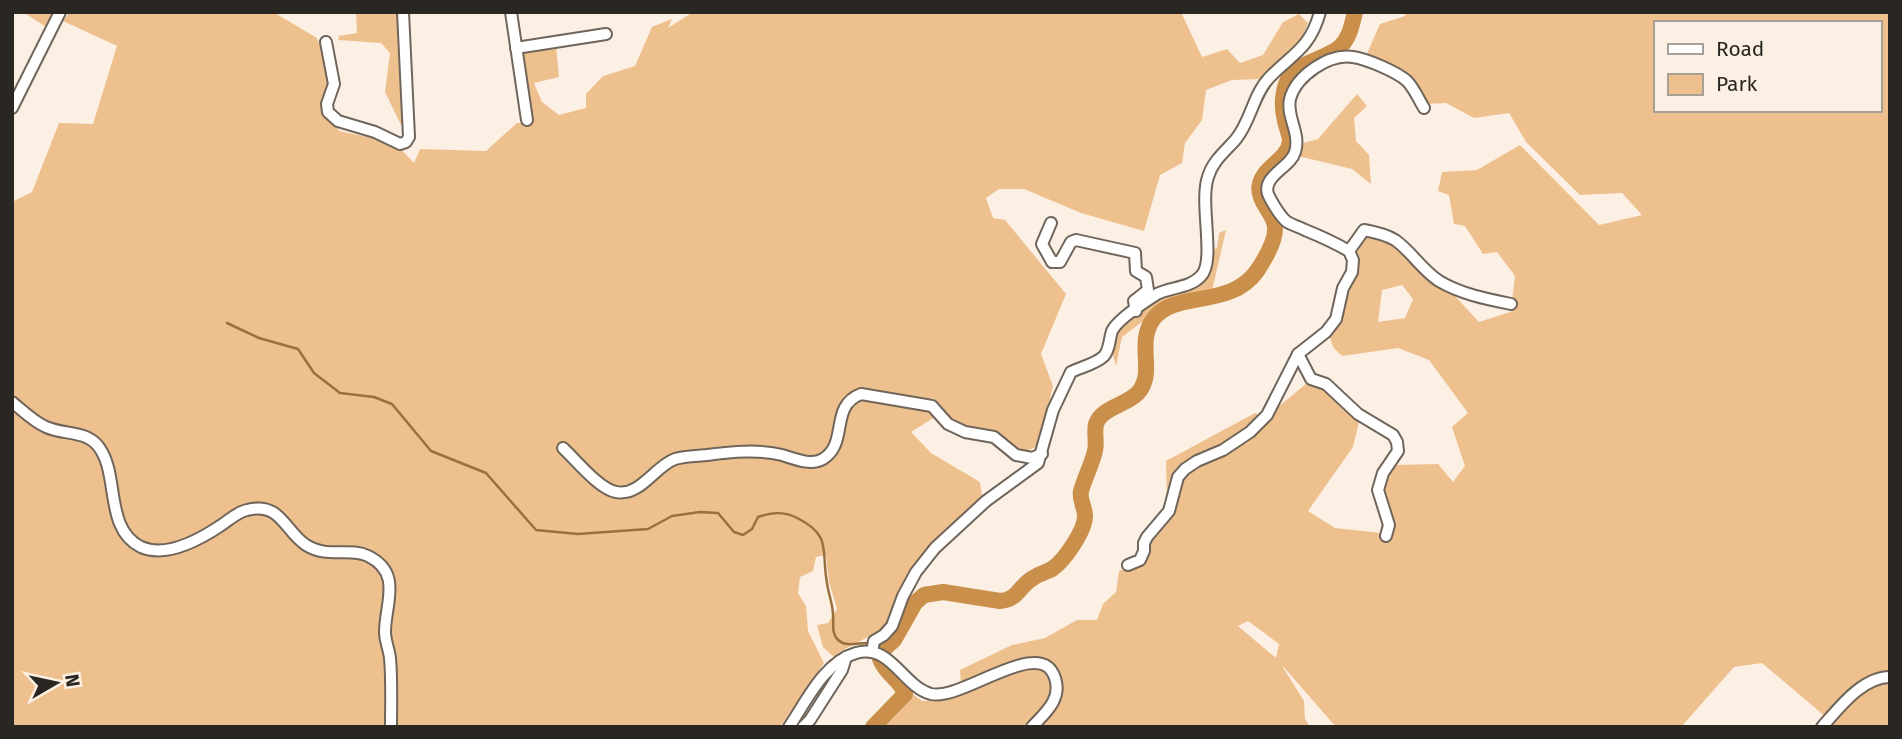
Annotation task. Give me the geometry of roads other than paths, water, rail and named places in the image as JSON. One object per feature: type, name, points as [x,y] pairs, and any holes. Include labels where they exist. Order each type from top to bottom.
[{"type":"street","points":[[12,108],[60,12]]},
{"type":"street","points":[[326,42],[334,84],[327,104],[328,112],[338,121],[375,132],[400,144],[406,142],[409,137],[403,12]]},
{"type":"street","points":[[511,12],[527,120]]},
{"type":"street","points":[[789,727],[823,678],[846,657],[873,647],[892,626],[903,596],[916,572],[935,548],[986,501],[1038,463],[1053,410],[1071,372],[1102,359],[1108,351],[1114,328],[1136,310],[1163,292],[1193,282],[1202,275],[1207,266],[1208,252],[1204,208],[1208,176],[1224,149],[1240,133],[1252,104],[1268,79],[1299,52],[1314,30],[1320,12]]},
{"type":"street","points":[[516,48],[606,34]]},
{"type":"street","points":[[1299,52],[1309,71]]},
{"type":"street","points":[[1128,565],[1140,560],[1147,537],[1169,511],[1178,477],[1197,461],[1223,450],[1250,432],[1267,415],[1298,354],[1326,332],[1336,319],[1343,288],[1352,272],[1353,260],[1349,251],[1285,221],[1268,192],[1272,177],[1292,160],[1296,149],[1297,137],[1289,111],[1290,99],[1298,82],[1309,71],[1335,59],[1351,56],[1390,71],[1407,81],[1424,108]]},
{"type":"street","points":[[1051,223],[1042,244],[1052,262],[1060,262],[1071,242],[1076,240],[1135,253],[1136,271],[1146,276],[1147,290],[1135,301],[1136,310]]},
{"type":"street","points":[[1349,251],[1364,230],[1385,235],[1397,242],[1415,262],[1440,281],[1474,296],[1511,304]]},
{"type":"street","points":[[1298,354],[1311,379],[1326,384],[1358,414],[1393,435],[1397,442],[1398,451],[1383,473],[1378,490],[1389,525],[1386,536]]},
{"type":"street","points":[[563,448],[604,488],[617,493],[632,491],[675,459],[730,452],[777,454],[809,463],[823,459],[834,448],[845,404],[851,398],[862,394],[932,407],[947,424],[965,432],[994,437],[1016,455],[1032,458],[1042,454]]},
{"type":"street","points":[[12,402],[36,422],[48,428],[84,435],[95,442],[103,452],[107,464],[117,517],[123,531],[142,547],[153,551],[182,545],[216,529],[244,510],[256,508],[278,515],[306,545],[320,552],[360,553],[378,564],[388,580],[390,591],[384,631],[390,657],[391,727]]},
{"type":"street","points":[[873,647],[887,657],[916,687],[933,694],[956,692],[1025,662],[1039,661],[1053,671],[1058,687],[1052,706],[1032,727]]},
{"type":"street","points":[[803,727],[842,670],[846,657]]},
{"type":"street","points":[[1822,727],[1844,702],[1868,683],[1890,677]]},
{"type":"waterway","points":[[884,649],[894,640],[915,603],[924,595],[943,592],[1006,600],[1033,578],[1052,569],[1068,553],[1084,522],[1081,494],[1095,451],[1096,424],[1099,418],[1110,409],[1131,399],[1141,389],[1146,372],[1146,336],[1154,318],[1176,304],[1233,290],[1246,283],[1257,271],[1275,234],[1274,222],[1262,199],[1260,184],[1266,172],[1285,153],[1290,141],[1283,107],[1286,84],[1303,66],[1341,46],[1349,34],[1355,12]]},
{"type":"waterway","points":[[227,323],[259,338],[298,349],[314,373],[340,393],[374,397],[392,404],[431,451],[486,473],[536,530],[578,534],[648,529],[672,516],[700,512],[718,513],[734,532],[743,535],[752,529],[758,517],[779,513],[794,516],[809,525],[821,538],[836,637],[845,644],[869,643]]},
{"type":"waterway","points":[[876,644],[888,644]]},
{"type":"waterway","points":[[873,727],[905,694],[880,659]]}]
